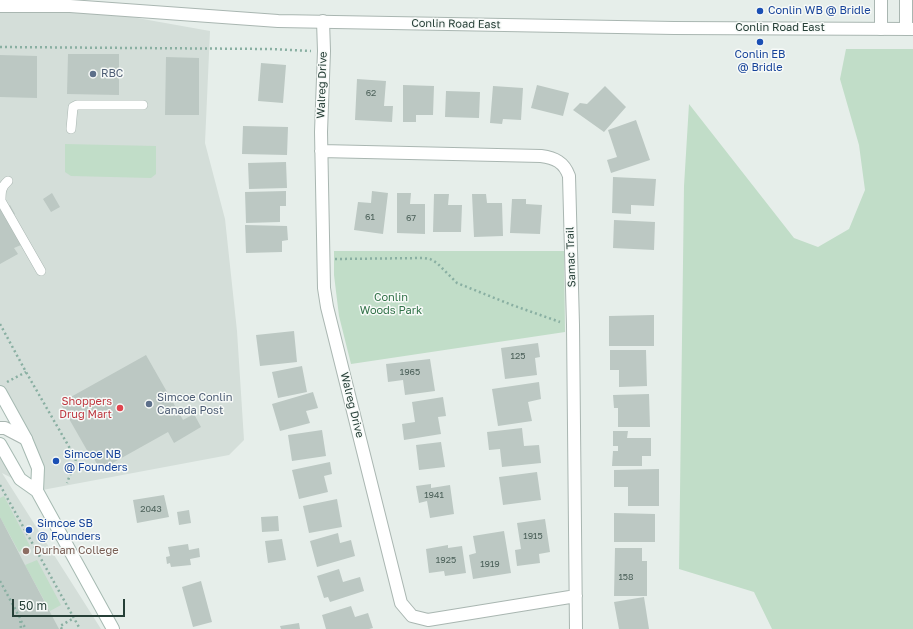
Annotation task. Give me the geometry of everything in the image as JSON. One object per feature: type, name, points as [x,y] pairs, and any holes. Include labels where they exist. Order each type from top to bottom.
[{"type":"street","points":[[881,0],[881,29]]},
{"type":"street","points":[[906,0],[910,29]]},
{"type":"street","name":"Conlin Road East","points":[[0,6],[70,6],[278,20],[658,27],[910,29]]},
{"type":"street","name":"Walreg Drive","points":[[323,21],[324,51],[320,132],[324,288],[327,307],[401,603],[412,616],[428,620],[576,596]]},
{"type":"street","name":"Samac Trail","points":[[321,152],[541,156],[550,157],[560,162],[566,168],[569,176],[573,325],[576,629]]},
{"type":"street","points":[[3,387],[38,468],[37,491]]},
{"type":"street","points":[[0,428],[5,428],[26,439]]},
{"type":"street","points":[[0,444],[20,479],[37,491],[113,629]]},
{"type":"street","points":[[0,454],[12,465]]},
{"type":"lane","points":[[71,129],[73,107],[77,105],[143,105]]},
{"type":"lane","points":[[8,181],[0,190],[1,201],[41,271]]},
{"type":"path","points":[[0,47],[271,49],[313,51]]},
{"type":"path","points":[[334,259],[430,259],[437,263],[457,283],[564,324],[573,325]]},
{"type":"path","points":[[0,324],[76,459],[67,482]]},
{"type":"path","points":[[3,387],[26,372]]},
{"type":"path","points":[[0,485],[80,629]]},
{"type":"path","points":[[0,581],[26,629]]},
{"type":"path","points":[[20,618],[20,629]]},
{"type":"path","points":[[62,629],[60,626],[74,618]]},
{"type":"shaded area","points":[[0,6],[70,6],[210,31],[205,143],[225,219],[237,331],[244,440],[229,455],[36,491],[38,468],[0,404]]},
{"type":"shaded area","name":"Durham College","points":[[0,443],[35,490],[2,473],[101,629],[0,629]]},
{"type":"green space","points":[[846,49],[913,49],[913,629],[772,629],[754,592],[679,569],[684,186],[689,104],[794,238],[818,247],[849,229],[865,190],[859,145],[840,79]]},
{"type":"green space","points":[[65,144],[156,146],[156,174],[151,178],[71,176],[65,172]]},
{"type":"green space","name":"Conlin Woods Park","points":[[334,251],[564,251],[565,332],[351,364],[339,316],[334,275]]},
{"type":"green space","points":[[4,496],[30,546],[19,552],[0,517],[0,498]]},
{"type":"green space","points":[[37,560],[61,605],[50,611],[25,565]]},
{"type":"building","name":"RBC","points":[[68,54],[119,54],[119,95],[67,94]]},
{"type":"building","points":[[0,55],[37,56],[37,98],[0,97]]},
{"type":"building","points":[[166,57],[199,58],[199,115],[165,115]]},
{"type":"building","points":[[261,63],[286,65],[283,103],[258,101]]},
{"type":"building","points":[[357,79],[386,81],[384,106],[393,106],[392,122],[355,120]]},
{"type":"building","points":[[403,85],[434,86],[433,115],[416,115],[416,122],[403,122]]},
{"type":"building","points":[[537,85],[569,93],[563,116],[531,108]]},
{"type":"building","points":[[493,86],[523,88],[521,120],[503,119],[502,124],[490,123]]},
{"type":"building","points":[[605,86],[626,107],[604,132],[573,110],[580,103],[587,104]]},
{"type":"building","points":[[446,91],[480,92],[479,118],[445,117]]},
{"type":"building","points":[[636,120],[650,160],[611,173],[607,160],[617,157],[608,130]]},
{"type":"building","points":[[243,126],[288,127],[287,155],[242,154]]},
{"type":"building","points":[[286,162],[287,188],[249,189],[248,163]]},
{"type":"building","points":[[613,177],[656,179],[654,206],[631,205],[631,214],[612,213]]},
{"type":"building","points":[[286,191],[286,206],[280,206],[280,222],[246,223],[245,192]]},
{"type":"building","points":[[372,191],[388,193],[383,234],[354,230],[358,202],[371,203]]},
{"type":"building","points":[[52,193],[60,207],[51,212],[43,199]]},
{"type":"building","points":[[397,193],[411,193],[410,204],[425,204],[425,234],[397,233]]},
{"type":"building","points":[[434,194],[449,194],[448,205],[462,205],[461,232],[433,232]]},
{"type":"building","points":[[472,194],[486,194],[487,203],[502,203],[503,236],[474,237]]},
{"type":"building","points":[[512,199],[526,199],[526,204],[542,205],[540,234],[510,233]]},
{"type":"building","points":[[10,205],[15,214],[6,219],[21,245],[14,248],[18,254],[0,264],[0,210]]},
{"type":"building","points":[[614,220],[655,222],[654,250],[613,248]]},
{"type":"building","points":[[245,225],[287,226],[288,240],[282,241],[282,252],[246,253]]},
{"type":"building","points":[[654,315],[654,346],[609,346],[609,316]]},
{"type":"building","points":[[294,331],[297,362],[260,366],[256,335]]},
{"type":"building","points":[[538,343],[540,357],[535,358],[537,375],[505,379],[501,348]]},
{"type":"building","points":[[610,350],[646,350],[647,386],[619,387],[619,370],[610,370]]},
{"type":"building","name":"Shoppers Drug Mart","points":[[146,355],[183,420],[194,414],[201,427],[174,443],[168,432],[100,470],[60,403]]},
{"type":"building","points":[[430,359],[435,391],[405,395],[403,380],[388,382],[386,364]]},
{"type":"building","points":[[302,366],[307,392],[278,398],[272,372]]},
{"type":"building","points":[[539,382],[541,399],[528,402],[532,421],[498,426],[492,389]]},
{"type":"building","points":[[313,392],[318,408],[306,411],[310,423],[280,431],[272,404]]},
{"type":"building","points":[[649,394],[650,427],[618,427],[618,408],[614,408],[613,395]]},
{"type":"building","points":[[443,397],[446,416],[438,417],[441,434],[404,440],[402,424],[415,422],[412,402]]},
{"type":"building","points":[[522,428],[524,446],[539,445],[541,463],[502,467],[500,449],[489,450],[487,432]]},
{"type":"building","points":[[322,430],[326,456],[292,461],[288,435]]},
{"type":"building","points":[[613,431],[628,431],[627,438],[651,438],[651,456],[642,456],[642,466],[612,466],[613,451],[618,451],[618,446],[613,446]]},
{"type":"building","points":[[441,442],[445,467],[419,470],[416,445]]},
{"type":"building","points":[[330,462],[332,474],[324,476],[328,492],[299,499],[292,470]]},
{"type":"building","points":[[659,469],[659,506],[628,506],[628,487],[614,487],[614,470]]},
{"type":"building","points":[[537,472],[541,500],[503,505],[499,477]]},
{"type":"building","points":[[431,484],[431,488],[450,485],[454,514],[430,518],[427,501],[419,503],[416,486]]},
{"type":"building","points":[[164,495],[169,517],[137,523],[133,500]]},
{"type":"building","points":[[337,499],[342,527],[309,533],[303,506]]},
{"type":"building","points":[[189,510],[191,523],[179,525],[177,512]]},
{"type":"building","points":[[614,513],[655,514],[655,542],[614,542]]},
{"type":"building","points":[[278,516],[279,531],[262,532],[261,517]]},
{"type":"building","points":[[0,517],[25,565],[59,629],[0,629]]},
{"type":"building","points":[[545,519],[550,552],[539,554],[540,563],[517,566],[515,550],[521,549],[517,523]]},
{"type":"building","points":[[504,531],[511,573],[473,579],[469,555],[476,553],[473,536]]},
{"type":"building","points":[[338,533],[340,543],[351,540],[355,556],[317,567],[310,541]]},
{"type":"building","points":[[282,539],[286,560],[268,563],[265,541]]},
{"type":"building","points":[[188,544],[189,550],[199,548],[200,557],[190,559],[191,565],[171,567],[170,563],[167,564],[166,557],[170,556],[168,547]]},
{"type":"building","points":[[448,545],[448,548],[462,546],[466,573],[445,576],[444,571],[429,573],[426,549]]},
{"type":"building","points":[[615,548],[642,548],[642,561],[647,561],[647,596],[614,596]]},
{"type":"building","points":[[339,569],[343,582],[360,577],[364,591],[330,602],[328,597],[324,598],[317,576]]},
{"type":"building","points":[[201,581],[212,622],[193,627],[182,587]]},
{"type":"building","points":[[644,597],[649,629],[619,629],[614,602]]},
{"type":"building","points":[[351,606],[355,617],[368,613],[373,628],[326,629],[322,615]]},
{"type":"building","points":[[299,623],[300,629],[281,629],[280,626]]},
{"type":"place","name":"Conlin WB @ Bridle","points":[[760,11]]},
{"type":"place","name":"Conlin EB @ Bridle","points":[[760,42]]},
{"type":"place","name":"RBC","points":[[93,74]]},
{"type":"place","name":"Simcoe Conlin Canada Post","points":[[149,404]]},
{"type":"place","name":"Shoppers Drug Mart","points":[[120,408]]},
{"type":"place","name":"Simcoe NB @ Founders","points":[[56,461]]},
{"type":"place","name":"Simcoe SB @ Founders","points":[[29,530]]},
{"type":"place","name":"Durham College","points":[[26,551]]}]
